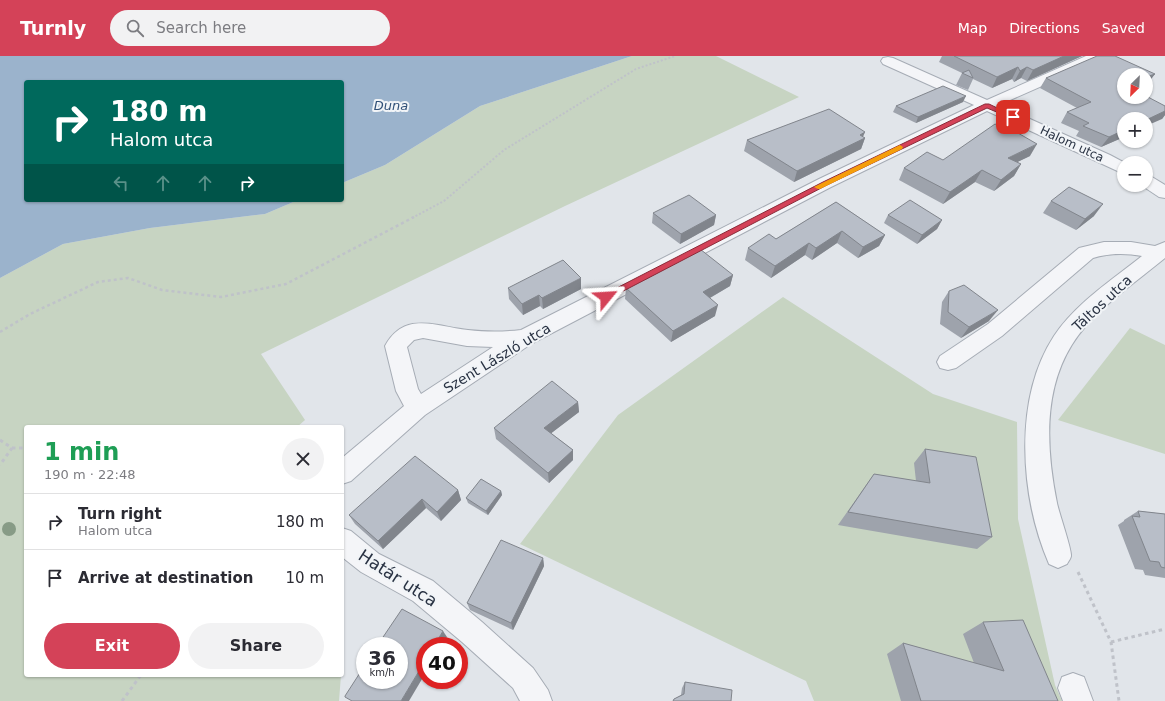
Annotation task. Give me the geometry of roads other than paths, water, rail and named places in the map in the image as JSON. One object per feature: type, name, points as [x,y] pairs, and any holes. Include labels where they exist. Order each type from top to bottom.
[{"type":"street","name":"Szent László utca","points":[[344,470],[417,408],[524,338],[825,183],[987,105],[1098,56]]},
{"type":"street","name":"Halom utca","points":[[888,61],[1117,165]]},
{"type":"street","points":[[1153,185],[1165,193]]},
{"type":"street","points":[[948,362],[995,330],[1086,253],[1104,248],[1162,250]]},
{"type":"street","name":"Táltos utca","points":[[1057,551],[1044,502],[1037,451],[1038,404],[1052,357],[1077,323],[1162,250]]},
{"type":"street","points":[[417,408],[407,391],[396,346],[408,333],[418,331],[432,332],[496,341],[524,338]]},
{"type":"street","name":"Határ utca","points":[[344,542],[370,563],[423,591],[472,632],[523,678],[537,701]]},
{"type":"water","name":"Duna","points":[[0,56],[632,56],[480,106],[385,165],[344,182],[344,80],[24,80],[24,202],[293,202],[265,214],[150,228],[63,244],[0,278]]}]
